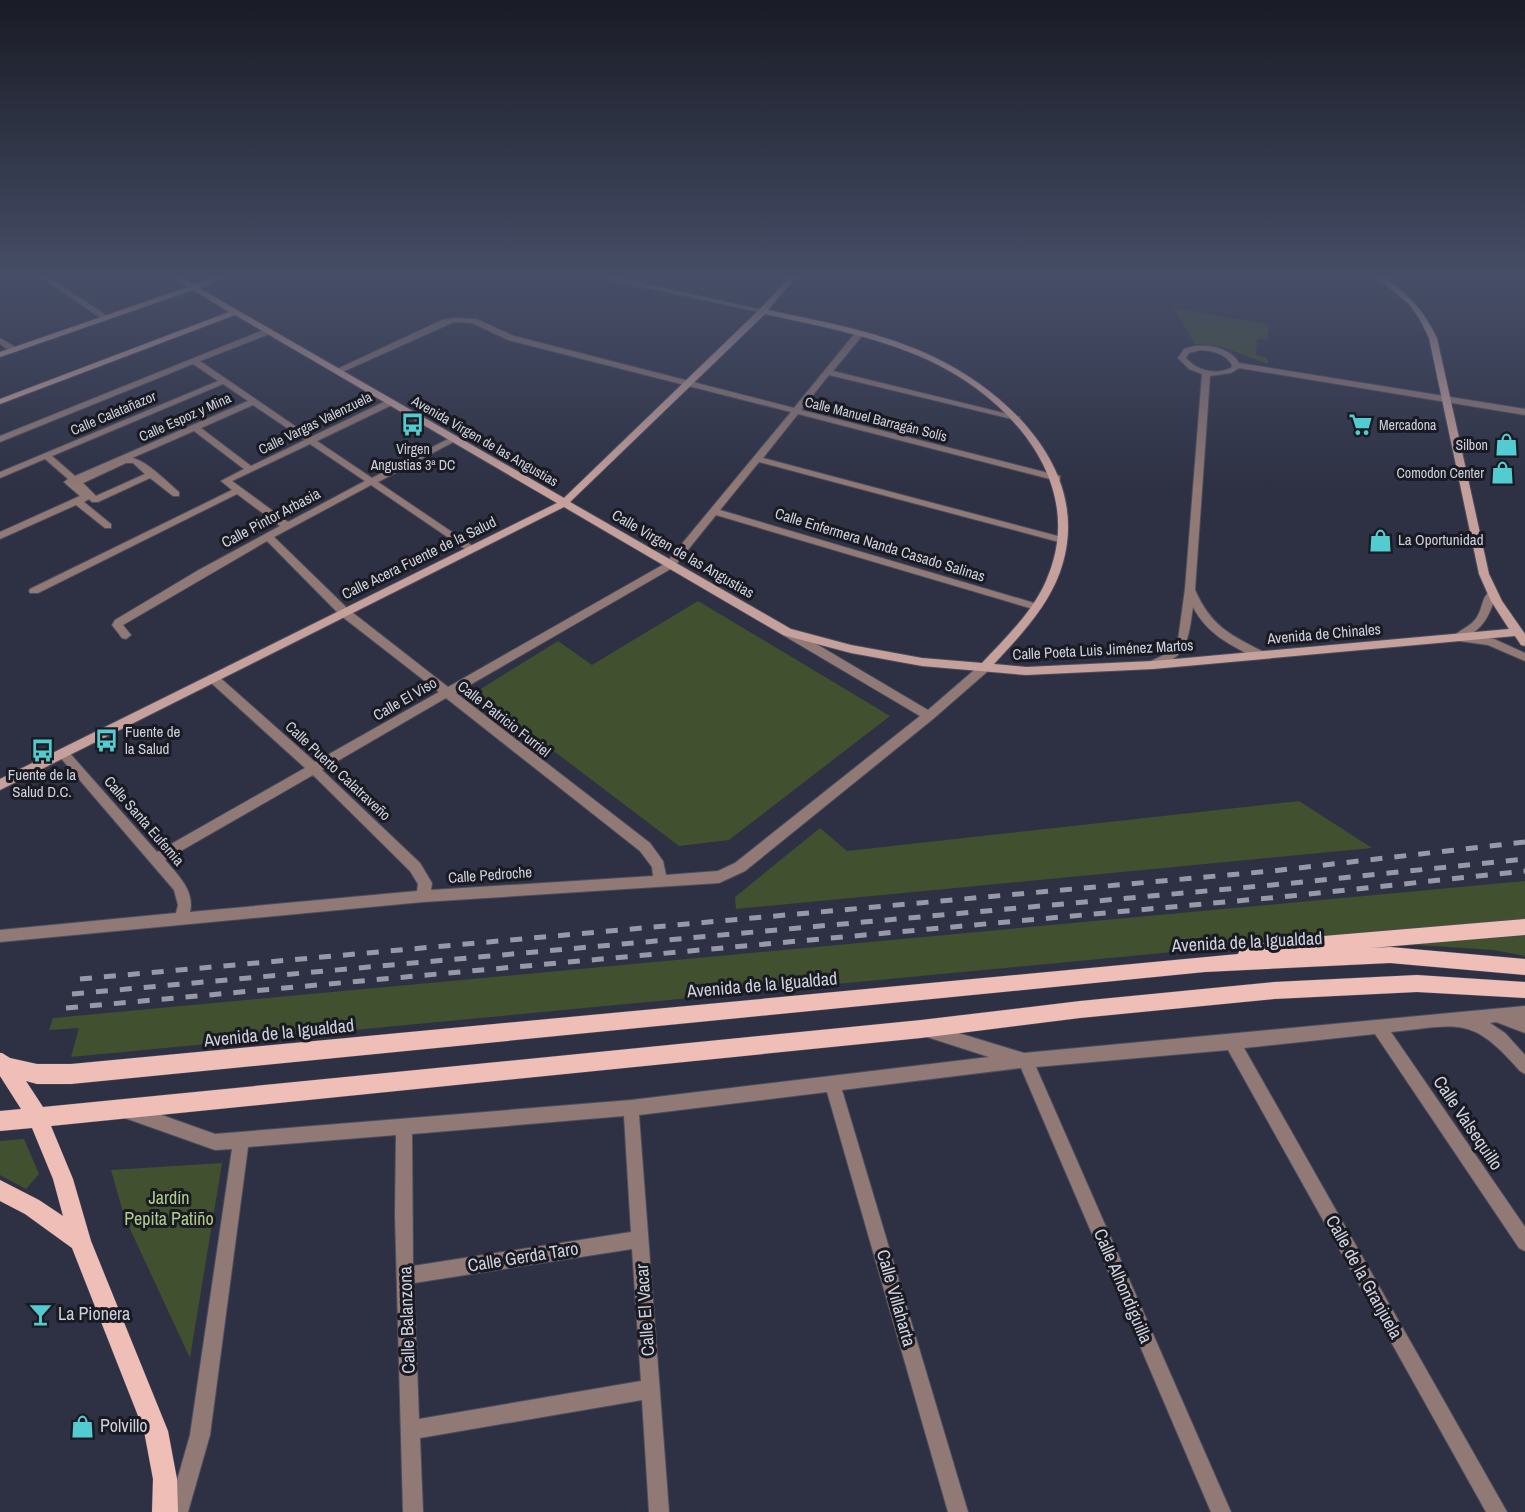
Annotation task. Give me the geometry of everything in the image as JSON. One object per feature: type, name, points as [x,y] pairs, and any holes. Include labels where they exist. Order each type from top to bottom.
[{"type":"main road","points":[[1205,964],[1276,948],[1525,927]]},
{"type":"main road","name":"Avenida de la Igualdad","points":[[3,1063],[37,1074],[71,1074],[1205,964],[1390,955],[1525,967]]},
{"type":"main road","points":[[0,1121],[921,1029],[1062,1011],[1338,985],[1438,983],[1525,990]]},
{"type":"main road","name":"Avenida de la Igualdad","points":[[3,1063],[38,1116],[63,1179],[80,1241],[156,1431],[165,1479],[165,1512]]},
{"type":"main road","points":[[0,1190],[32,1207],[80,1241]]},
{"type":"street","points":[[11,348],[14,350]]},
{"type":"street","points":[[0,355],[21,348]]},
{"type":"street","points":[[0,402],[142,348]]},
{"type":"street","points":[[0,439],[229,348]]},
{"type":"street","name":"Avenida Virgen de las Angustias","points":[[297,348],[564,503]]},
{"type":"street","name":"Calle Manuel Barragán Solís","points":[[337,371],[389,348]]},
{"type":"street","name":"Calle Manuel Barragán Solís","points":[[548,348],[1057,478]]},
{"type":"street","name":"Calle Acera Fuente de la Salud","points":[[0,784],[564,503],[725,348]]},
{"type":"street","points":[[670,565],[849,348]]},
{"type":"street","points":[[903,348],[966,377],[1016,417],[1043,452],[1057,478],[1062,510],[1062,540],[1056,571],[1037,607],[984,668],[929,717]]},
{"type":"street","points":[[1236,365],[1230,372],[1206,372],[1189,366],[1182,358],[1183,354],[1193,348],[1209,348],[1231,357],[1236,365],[1525,412]]},
{"type":"street","points":[[1435,348],[1478,552],[1491,594],[1521,632],[1525,642]]},
{"type":"street","points":[[194,362],[255,401],[471,549]]},
{"type":"street","name":"Avenida de Chinales","points":[[1154,665],[1172,656],[1183,640],[1190,589],[1206,372]]},
{"type":"street","points":[[830,373],[1016,417]]},
{"type":"street","name":"Calle Calatañazor","points":[[0,475],[224,381]]},
{"type":"street","name":"Calle Espoz y Mina","points":[[128,459],[255,401]]},
{"type":"street","name":"Calle Vargas Valenzuela","points":[[250,469],[391,402]]},
{"type":"street","points":[[195,427],[250,469],[226,481],[287,525]]},
{"type":"street","name":"Calle Pintor Arbasia","points":[[126,635],[117,625],[118,623],[181,584],[287,525],[455,439]]},
{"type":"street","points":[[46,456],[74,480]]},
{"type":"street","points":[[128,459],[77,482],[95,500],[150,474]]},
{"type":"street","points":[[1,534],[86,497],[69,483],[128,459],[135,461],[176,494]]},
{"type":"street","points":[[758,459],[1062,540]]},
{"type":"street","points":[[34,591],[238,489]]},
{"type":"street","points":[[77,501],[108,526]]},
{"type":"street","name":"Calle Virgen de las Angustias","points":[[564,503],[929,717]]},
{"type":"street","name":"Calle Enfermera Nanda Casado Salinas","points":[[714,511],[1037,607]]},
{"type":"street","name":"Calle Patricio Furriel","points":[[267,537],[344,612],[645,847],[658,865],[660,881]]},
{"type":"street","name":"Calle El Viso","points":[[156,859],[670,565]]},
{"type":"street","name":"Avenida de Chinales","points":[[1190,589],[1201,616],[1209,624],[1218,632],[1260,654],[1521,632]]},
{"type":"street","name":"Avenida de Chinales","points":[[1455,638],[1477,627],[1483,621],[1491,594]]},
{"type":"street","name":"Calle Virgen de las Angustias","points":[[787,632],[851,649],[922,662],[984,668]]},
{"type":"street","name":"Avenida de Chinales","points":[[1455,638],[1490,642],[1525,657]]},
{"type":"street","name":"Calle Poeta Luis Jiménez Martos","points":[[984,668],[1026,671],[1154,665],[1260,654]]},
{"type":"street","name":"Calle Puerto Calatraveño","points":[[213,678],[314,769],[415,867],[425,883],[423,896]]},
{"type":"street","name":"Calle Pedroche","points":[[0,936],[423,896],[719,877],[740,867],[929,717]]},
{"type":"street","name":"Calle Santa Eufemia","points":[[63,753],[180,887],[185,905],[182,917]]},
{"type":"street","points":[[121,1109],[215,1142],[631,1108],[1025,1060],[1525,1013]]},
{"type":"street","points":[[1483,1016],[1508,1018],[1525,1026]]},
{"type":"street","points":[[1447,1019],[1471,1022],[1486,1028],[1495,1034],[1525,1066]]},
{"type":"street","name":"Calle Valsequillo","points":[[1378,1026],[1525,1242]]},
{"type":"street","points":[[921,1029],[1025,1060]]},
{"type":"street","name":"Calle de la Granjuela","points":[[1232,1042],[1497,1512]]},
{"type":"street","name":"Calle Alhondiguilla","points":[[1025,1060],[1221,1512]]},
{"type":"street","name":"Calle Villaharta","points":[[833,1084],[958,1512]]},
{"type":"street","name":"Calle El Vacar","points":[[631,1108],[659,1512]]},
{"type":"street","name":"Calle Balanzona","points":[[404,1128],[405,1276],[413,1512]]},
{"type":"street","points":[[178,1512],[200,1435],[241,1140]]},
{"type":"street","name":"Calle Gerda Taro","points":[[405,1276],[640,1239]]},
{"type":"street","points":[[410,1430],[651,1389]]},
{"type":"green space","points":[[1223,348],[1256,348],[1256,355],[1267,357],[1268,364]]},
{"type":"green space","points":[[698,601],[890,716],[729,840],[679,846],[476,692],[558,641],[592,665]]},
{"type":"green space","points":[[1299,801],[1372,848],[736,909],[735,897],[820,828],[847,851]]},
{"type":"green space","points":[[1525,881],[1525,922],[1298,940],[71,1057],[79,1028],[49,1030],[53,1018]]},
{"type":"green space","points":[[1525,934],[1525,956],[1494,950],[1417,945],[1416,943]]},
{"type":"green space","points":[[24,1139],[39,1174],[26,1189],[0,1175],[0,1141]]},
{"type":"green space","name":"Jardín Pepita Patiño","points":[[222,1163],[190,1358],[124,1216],[111,1170]]},
{"type":"railway","points":[[80,979],[1272,871],[1525,842]]},
{"type":"railway","points":[[72,994],[1283,884],[1525,859]]},
{"type":"railway","points":[[66,1008],[1291,896],[1525,871]]},
{"type":"place","name":"Virgen Angustias 3ª DC","points":[[413,425]]},
{"type":"place","name":"Mercadona","points":[[1361,425]]},
{"type":"place","name":"Silbon","points":[[1506,445]]},
{"type":"place","name":"Comodon Center","points":[[1502,473]]},
{"type":"place","name":"La Oportunidad","points":[[1380,540]]},
{"type":"place","name":"Fuente de la Salud","points":[[107,741]]},
{"type":"place","name":"Fuente de la Salud D.C.","points":[[42,751]]},
{"type":"place","name":"La Pionera","points":[[40,1314]]},
{"type":"place","name":"Polvillo","points":[[82,1426]]}]
